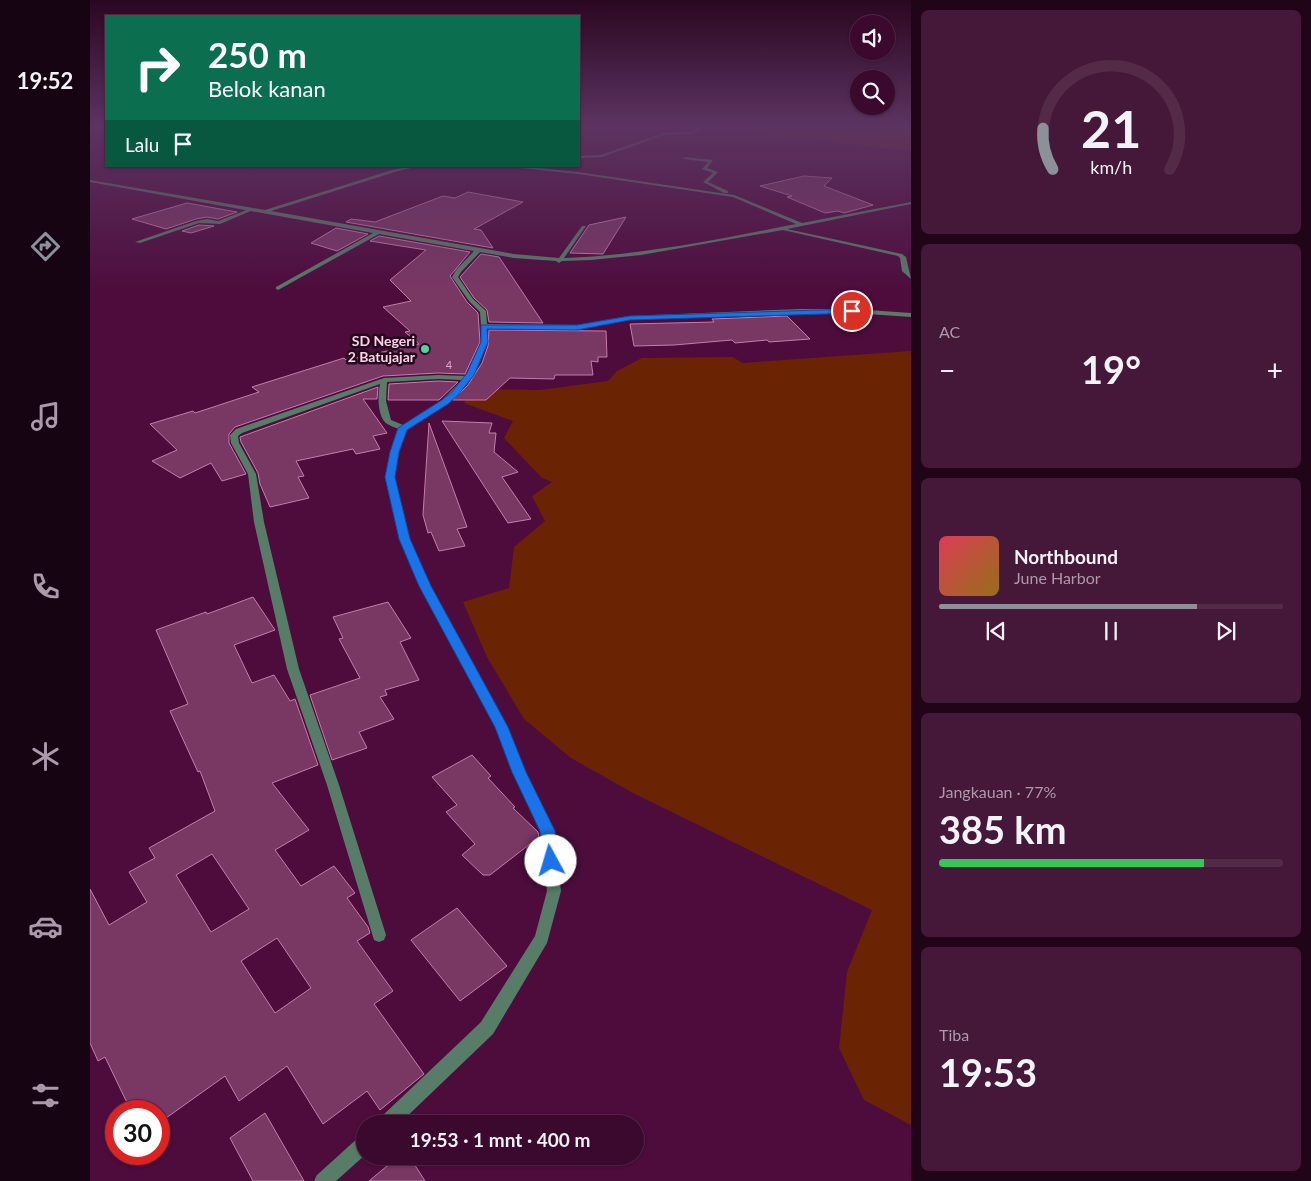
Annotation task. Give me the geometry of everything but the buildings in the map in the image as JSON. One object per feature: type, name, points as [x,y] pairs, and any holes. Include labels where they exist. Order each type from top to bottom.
[{"type":"street","points":[[91,181],[514,256],[559,261],[620,257],[782,229],[911,203]]},
{"type":"street","points":[[264,212],[366,181]]},
{"type":"street","points":[[629,181],[734,196]]},
{"type":"street","points":[[706,181],[734,196],[803,225]]},
{"type":"street","points":[[138,242],[198,222],[218,223],[251,210]]},
{"type":"street","points":[[559,261],[584,227]]},
{"type":"street","points":[[782,229],[900,255],[903,257],[905,271],[911,277]]},
{"type":"street","points":[[278,288],[378,232]]},
{"type":"street","points":[[395,1115],[487,1028],[542,938],[554,891],[548,831],[519,772],[501,727],[425,586],[405,539],[390,477],[395,452],[403,428],[445,402],[455,393],[468,378],[484,342],[483,311],[472,300],[456,277],[458,271],[479,249]]},
{"type":"street","points":[[484,326],[577,327],[630,318],[801,311],[911,314]]},
{"type":"street","points":[[379,935],[333,786],[293,669],[259,522],[252,474],[234,438],[238,431],[384,380],[438,377],[468,378]]},
{"type":"street","points":[[384,380],[381,397],[383,412],[388,421],[403,428]]},
{"type":"street","points":[[323,1181],[356,1151]]},
{"type":"shaded area","points":[[911,351],[911,1125],[864,1100],[839,1048],[847,972],[872,910],[633,793],[571,758],[524,719],[487,657],[463,602],[509,588],[514,547],[545,521],[532,496],[552,482],[542,478],[504,438],[513,421],[464,403],[472,389],[540,390],[608,381],[617,371],[642,358],[733,357],[742,363]]},
{"type":"place","name":"SD Negeri 2 Batujajar","points":[[425,349]]},
{"type":"route","points":[[551,861],[548,831],[519,772],[501,727],[425,586],[405,539],[390,477],[395,452],[403,428],[445,402],[471,374],[484,342],[484,326],[530,328],[577,327],[630,318],[801,311],[852,311]]}]
